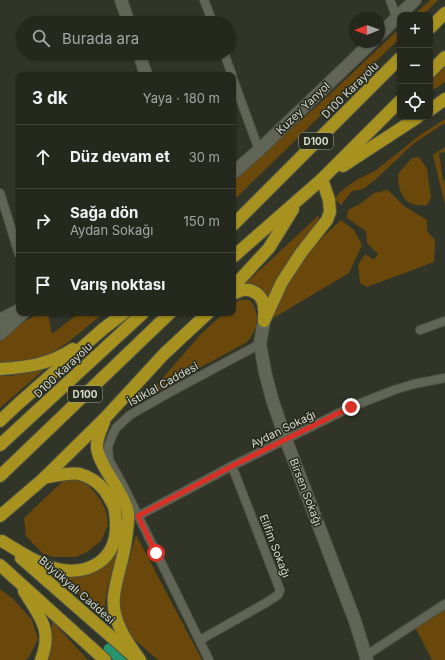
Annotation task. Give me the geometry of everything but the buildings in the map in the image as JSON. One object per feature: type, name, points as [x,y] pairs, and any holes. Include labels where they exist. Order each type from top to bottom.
[{"type":"highway","points":[[433,25],[445,13]]},
{"type":"highway","points":[[433,69],[445,57]]},
{"type":"highway","name":"D100 Karayolu","points":[[236,222],[397,61]]},
{"type":"highway","points":[[433,108],[445,99]]},
{"type":"highway","name":"D100","points":[[236,254],[322,179],[397,104]]},
{"type":"highway","points":[[264,320],[282,282],[301,253],[327,220],[330,212],[329,200],[322,179],[413,120]]},
{"type":"highway","points":[[236,285],[269,248],[300,198]]},
{"type":"highway","points":[[236,292],[240,290],[256,292],[262,299],[264,307],[264,320]]},
{"type":"highway","points":[[0,421],[23,399],[120,316]]},
{"type":"highway","name":"D100 Karayolu","points":[[0,445],[140,316]]},
{"type":"highway","name":"D100","points":[[0,476],[167,316]]},
{"type":"highway","points":[[1,516],[43,479],[106,417],[164,354],[205,316]]},
{"type":"highway","points":[[0,369],[27,367],[44,363],[64,354],[104,329]]},
{"type":"highway","points":[[106,417],[99,435],[97,447],[104,465],[121,494],[127,510],[128,524],[114,597],[115,617],[139,660]]},
{"type":"highway","points":[[1,540],[32,559],[60,570],[78,571],[93,567],[104,559],[112,547],[116,533],[116,519],[114,506],[101,486],[92,478],[80,474],[63,474],[43,479]]},
{"type":"highway","name":"Büyükyalı Caddesi","points":[[1,540],[139,660]]},
{"type":"highway","points":[[0,565],[104,660]]},
{"type":"highway","points":[[14,577],[43,621],[46,631],[44,650],[41,660]]},
{"type":"main road","points":[[121,0],[127,16]]},
{"type":"main road","points":[[403,12],[415,0]]},
{"type":"main road","points":[[385,29],[397,18]]},
{"type":"main road","name":"Kuzey Yanyol","points":[[236,170],[366,48]]},
{"type":"main road","points":[[141,60],[145,72]]},
{"type":"main road","points":[[0,320],[16,312]]},
{"type":"main road","points":[[0,325],[16,313]]},
{"type":"main road","points":[[0,334],[20,316]]},
{"type":"main road","name":"Birsen Sokağı","points":[[264,320],[260,344],[272,399],[286,440],[355,621],[366,658]]},
{"type":"street","points":[[204,0],[210,16]]},
{"type":"street","points":[[390,0],[397,18]]},
{"type":"street","points":[[227,60],[231,72]]},
{"type":"street","points":[[236,87],[259,150]]},
{"type":"street","points":[[0,193],[16,244]]},
{"type":"street","points":[[420,330],[445,321]]},
{"type":"street","name":"İstiklal Caddesi","points":[[209,660],[125,489],[109,460],[108,447],[116,428],[130,415],[260,344]]},
{"type":"street","name":"Aydan Sokağı","points":[[138,516],[232,466],[351,407],[394,390],[414,384],[445,378]]},
{"type":"street","name":"Elifim Sokağı","points":[[200,640],[264,604],[278,595],[280,590],[232,466]]},
{"type":"street","points":[[366,658],[445,604]]},
{"type":"shaded area","points":[[430,0],[438,0],[426,12],[417,12]]},
{"type":"shaded area","points":[[397,31],[397,41],[236,198],[236,178],[327,97],[379,48],[385,48],[385,42]]},
{"type":"shaded area","points":[[445,67],[445,82],[433,90],[433,79]]},
{"type":"shaded area","points":[[445,119],[445,124],[413,144],[375,180],[363,189],[352,191],[341,205],[335,199],[345,188],[358,179],[375,171],[420,135]]},
{"type":"shaded area","points":[[445,147],[445,152],[439,153],[443,181],[445,180],[445,205],[433,155]]},
{"type":"shaded area","points":[[419,157],[427,169],[431,198],[427,205],[419,205],[408,202],[404,198],[399,188],[398,174],[412,158]]},
{"type":"shaded area","points":[[388,190],[404,206],[427,220],[427,231],[435,240],[434,262],[367,287],[360,283],[358,265],[365,254],[374,260],[378,254],[367,243],[366,231],[347,218],[348,210],[360,204],[374,193]]},
{"type":"shaded area","points":[[318,216],[318,220],[288,264],[267,300],[264,292],[260,288],[246,283]]},
{"type":"shaded area","points":[[341,220],[354,230],[362,245],[349,273],[270,320],[277,298],[306,253]]},
{"type":"shaded area","points":[[239,300],[250,300],[256,311],[256,327],[247,342],[155,391],[153,389],[201,334],[221,316],[236,316],[236,302]]},
{"type":"shaded area","points":[[35,316],[49,316],[52,334],[75,316],[99,316],[70,341],[52,353],[34,360],[0,362],[0,342],[13,328]]},
{"type":"shaded area","points":[[47,367],[0,408],[0,376],[11,376]]},
{"type":"shaded area","points":[[79,479],[90,487],[100,499],[106,511],[108,525],[101,541],[87,552],[76,557],[53,557],[42,553],[26,536],[24,518],[64,480]]},
{"type":"shaded area","points":[[136,535],[202,660],[158,660],[134,639],[125,627],[119,607],[121,589]]},
{"type":"shaded area","points":[[120,542],[105,602],[107,615],[111,624],[56,575],[73,576]]},
{"type":"shaded area","points":[[0,589],[13,599],[32,620],[38,639],[26,660],[0,660]]},
{"type":"shaded area","points":[[445,607],[445,660],[432,660],[414,625]]},
{"type":"shaded area","points":[[52,621],[88,660],[46,660],[51,649]]},
{"type":"waterway","points":[[109,649],[122,660]]},
{"type":"route","points":[[156,553],[138,516],[232,466],[351,407]]}]
